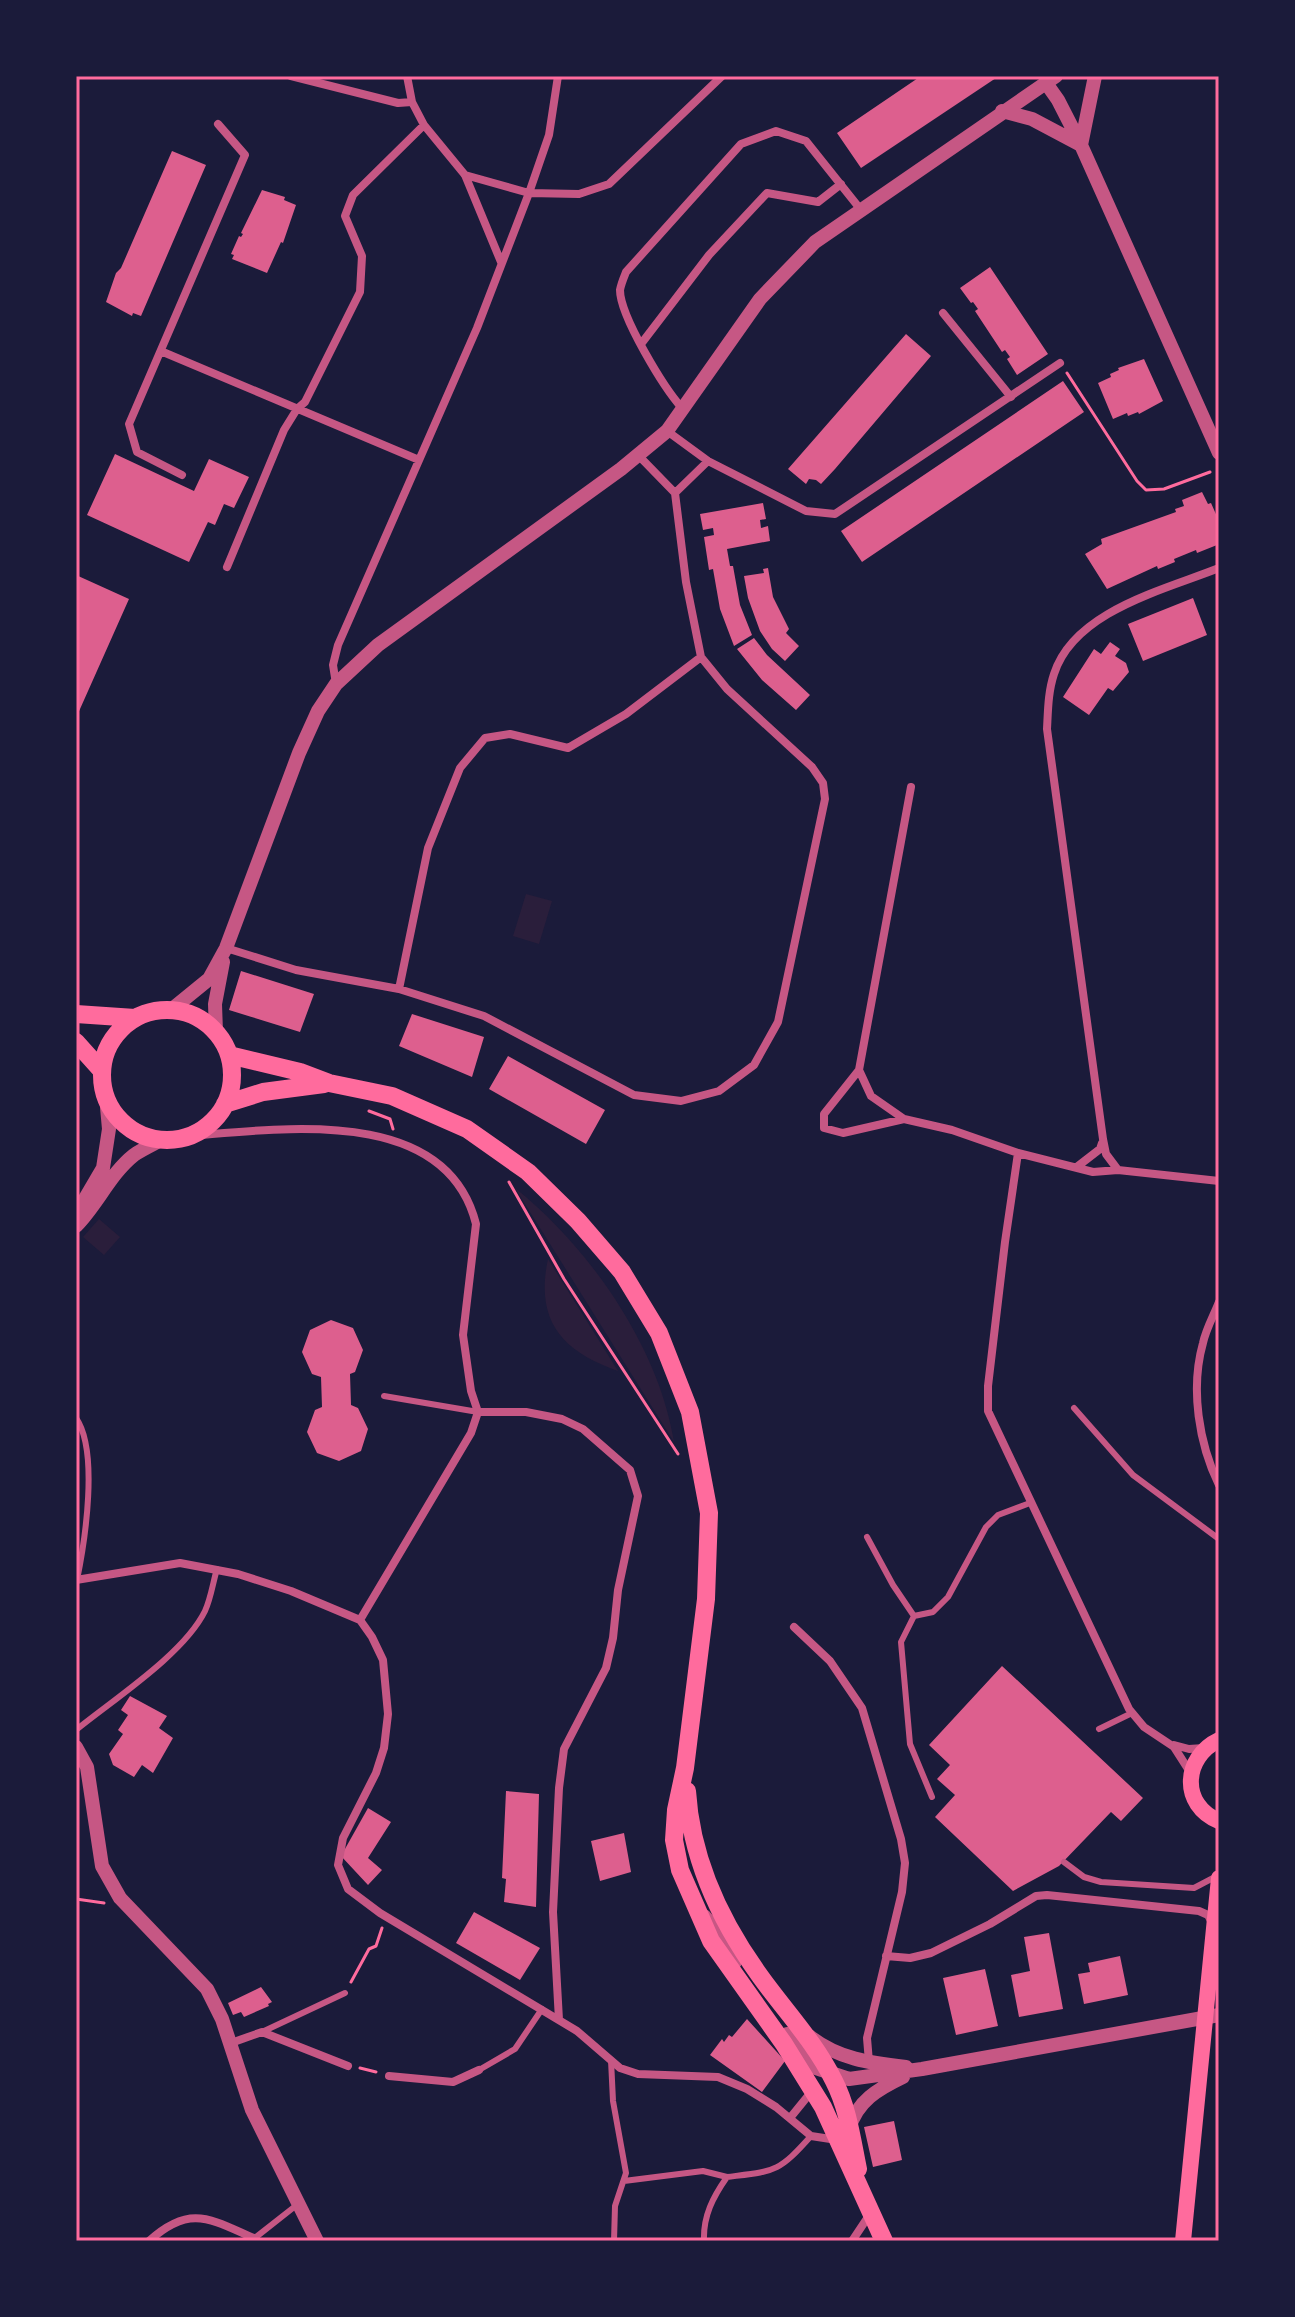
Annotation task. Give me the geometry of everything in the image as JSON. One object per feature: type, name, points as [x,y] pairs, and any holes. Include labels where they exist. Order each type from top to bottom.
[{"type":"main road","points":[[171,1010],[196,1017],[216,1032],[229,1055],[232,1079],[225,1104],[210,1124],[188,1136],[163,1139],[149,1137],[127,1126],[106,1096],[102,1071],[109,1046],[124,1026],[146,1013],[171,1010]]},
{"type":"main road","points":[[76,1014],[135,1018]]},
{"type":"main road","points":[[76,1042],[102,1071]]},
{"type":"main road","points":[[229,1055],[300,1072],[329,1083],[392,1096],[467,1129],[528,1172],[578,1221],[622,1272],[659,1333],[690,1412],[709,1513],[706,1599],[685,1768],[676,1810],[674,1840],[680,1870],[692,1904],[711,1941],[784,2044],[843,2135]]},
{"type":"main road","points":[[225,1104],[267,1091],[329,1083]]},
{"type":"main road","points":[[1215,1742],[1195,1759],[1190,1773],[1190,1787],[1195,1801],[1215,1819],[1219,1834]]},
{"type":"main road","points":[[685,1768],[688,1810],[709,1889],[738,1944],[821,2055],[831,2075],[843,2135],[884,2241]]},
{"type":"main road","points":[[1183,2241],[1213,2016],[1214,1927],[1219,1878]]},
{"type":"street","points":[[291,76],[398,103],[412,102]]},
{"type":"street","points":[[407,76],[412,102],[424,125],[465,175],[501,263]]},
{"type":"street","points":[[336,684],[333,665],[338,645],[477,328],[529,193],[549,135],[558,76]]},
{"type":"street","points":[[465,175],[529,193],[579,194],[609,184],[722,76]]},
{"type":"street","points":[[1081,145],[1095,76]]},
{"type":"street","points":[[171,1010],[209,979],[226,948],[299,753],[318,711],[336,684],[390,636],[667,431],[769,288],[815,242],[1046,78],[1081,145],[1219,453]]},
{"type":"street","points":[[1002,111],[1032,119],[1081,145]]},
{"type":"street","points":[[182,475],[137,452],[129,424],[163,352],[245,155],[218,124]]},
{"type":"street","points":[[227,567],[284,430],[305,402],[360,292],[362,256],[345,216],[353,195],[424,125]]},
{"type":"street","points":[[682,408],[669,394],[641,344],[622,303],[620,288],[626,272],[741,144],[776,131],[806,141],[861,210]]},
{"type":"street","points":[[641,344],[709,255],[767,193],[818,202],[841,184]]},
{"type":"street","points":[[943,313],[1011,397]]},
{"type":"street","points":[[163,352],[419,460]]},
{"type":"street","points":[[667,431],[708,461],[806,511],[835,514],[1060,363]]},
{"type":"street","points":[[226,948],[296,970],[399,989],[484,1016],[634,1095],[681,1101],[719,1091],[754,1065],[778,1022],[825,799],[823,783],[812,767],[727,689],[701,657],[686,582],[675,493],[638,455]]},
{"type":"street","points":[[675,493],[708,461]]},
{"type":"street","points":[[1118,1170],[1106,1154],[1103,1139],[1047,729],[1049,694],[1054,672],[1066,650],[1081,633],[1117,608],[1219,568]]},
{"type":"street","points":[[399,989],[428,848],[460,768],[485,738],[510,734],[568,748],[626,714],[701,657]]},
{"type":"street","points":[[904,1119],[843,1133],[824,1128],[824,1114],[859,1070],[911,787]]},
{"type":"street","points":[[216,1032],[215,1004],[226,948]]},
{"type":"street","points":[[859,1070],[871,1096],[904,1119],[1093,1172],[1118,1170],[1219,1181]]},
{"type":"street","points":[[76,1214],[103,1168],[109,1129],[106,1096]]},
{"type":"street","points":[[188,1136],[274,1129],[338,1130],[418,1149],[448,1169],[472,1208],[476,1224],[463,1335],[471,1391],[478,1412],[471,1433],[360,1620]]},
{"type":"street","points":[[76,1226],[90,1212],[118,1171],[132,1157],[163,1139]]},
{"type":"street","points":[[1078,1166],[1100,1149],[1103,1139]]},
{"type":"street","points":[[1018,1153],[1001,1271],[988,1411],[1132,1713],[1144,1727],[1181,1754],[1190,1773]]},
{"type":"street","points":[[1219,1302],[1202,1344],[1197,1384],[1200,1430],[1219,1485]]},
{"type":"street","points":[[478,1412],[526,1412],[562,1419],[583,1429],[630,1470],[638,1496],[618,1590],[606,1668],[564,1749],[562,1762],[553,1912],[559,2020]]},
{"type":"street","points":[[77,1580],[180,1563],[217,1569],[291,1591],[360,1620],[383,1660],[388,1714],[384,1748],[376,1773],[343,1838],[338,1865],[348,1889],[386,1917],[577,2031],[620,2068],[638,2074],[718,2077],[747,2089],[776,2107],[811,2136],[843,2135],[862,2102],[922,2069]]},
{"type":"street","points":[[794,1627],[830,1661],[862,1708],[901,1839],[905,1863],[902,1892],[867,2038],[869,2063]]},
{"type":"street","points":[[1163,1740],[1189,1749],[1215,1742]]},
{"type":"street","points":[[76,1747],[87,1767],[102,1866],[120,1898],[207,1989],[231,2043],[252,2110],[317,2241]]},
{"type":"street","points":[[886,1956],[910,1958],[931,1953],[990,1924],[1036,1896],[1047,1895],[1199,1911],[1208,1915],[1214,1927]]},
{"type":"street","points":[[692,1904],[714,1927],[737,1966],[798,2049],[816,2068],[849,2079],[922,2069],[1213,2016]]},
{"type":"street","points":[[800,2029],[821,2046],[843,2056],[869,2063],[922,2069]]},
{"type":"street","points":[[231,2043],[262,2032],[348,2066]]},
{"type":"street","points":[[389,2076],[453,2082],[479,2070]]},
{"type":"street","points":[[790,2118],[813,2090]]},
{"type":"street","points":[[852,2241],[868,2206]]},
{"type":"street","points":[[149,2241],[160,2232],[192,2217],[206,2217],[253,2239]]},
{"type":"lane","points":[[384,1396],[478,1412]]},
{"type":"lane","points":[[1074,1408],[1133,1475],[1219,1539]]},
{"type":"lane","points":[[76,1418],[84,1430],[89,1501],[77,1580]]},
{"type":"lane","points":[[914,1616],[933,1612],[948,1597],[986,1527],[998,1515],[1030,1503]]},
{"type":"lane","points":[[867,1537],[914,1616]]},
{"type":"lane","points":[[76,1730],[166,1657],[189,1633],[205,1610],[217,1569]]},
{"type":"lane","points":[[914,1616],[901,1642],[910,1744],[932,1797]]},
{"type":"lane","points":[[1099,1729],[1132,1713]]},
{"type":"lane","points":[[1064,1862],[1084,1877],[1101,1882],[1185,1888],[1205,1884],[1215,1878],[1219,1871]]},
{"type":"lane","points":[[262,2032],[345,1993]]},
{"type":"lane","points":[[479,2070],[515,2049],[542,2009]]},
{"type":"lane","points":[[611,2060],[613,2101],[626,2173],[615,2206],[614,2241]]},
{"type":"lane","points":[[624,2181],[703,2171],[727,2177],[770,2171],[788,2162],[811,2136]]},
{"type":"lane","points":[[704,2241],[703,2224],[714,2196],[727,2177]]},
{"type":"lane","points":[[253,2239],[298,2204]]},
{"type":"path","points":[[1060,363],[1137,481],[1146,490],[1164,489],[1210,472]]},
{"type":"path","points":[[363,1108],[390,1119],[394,1133]]},
{"type":"path","points":[[504,1175],[564,1279],[680,1457]]},
{"type":"path","points":[[76,1899],[111,1904],[120,1898]]},
{"type":"path","points":[[345,1993],[369,1949],[376,1946],[386,1917]]},
{"type":"path","points":[[348,2066],[389,2076]]},
{"type":"shaded area","points":[[526,894],[552,901],[539,944],[513,936]]},
{"type":"shaded area","points":[[515,1188],[569,1239],[617,1302],[637,1335],[653,1371],[666,1406],[674,1442]]},
{"type":"shaded area","points":[[99,1219],[120,1237],[104,1255],[83,1237]]},
{"type":"shaded area","points":[[548,1259],[618,1371],[581,1354],[557,1330],[549,1316],[545,1299]]},
{"type":"building","points":[[921,76],[999,76],[861,168],[837,133]]},
{"type":"building","points":[[172,151],[206,165],[141,316],[133,313],[132,316],[106,302],[116,273],[121,268]]},
{"type":"building","points":[[262,190],[285,197],[284,200],[296,205],[283,243],[267,273],[232,259],[234,255],[231,254]]},
{"type":"building","points":[[990,267],[1048,354],[1017,375],[1007,359],[1010,357],[1005,350],[1002,352],[975,311],[978,309],[960,288]]},
{"type":"building","points":[[906,334],[931,356],[821,484],[809,479],[806,484],[788,469]]},
{"type":"building","points":[[1144,359],[1163,401],[1139,414],[1128,416],[1127,413],[1113,419],[1098,383],[1111,377],[1110,374],[1118,368]]},
{"type":"building","points":[[1063,381],[1084,412],[862,562],[841,531]]},
{"type":"building","points":[[115,454],[194,491],[209,459],[249,477],[234,508],[224,504],[215,525],[208,522],[189,562],[87,515]]},
{"type":"building","points":[[1202,492],[1219,521],[1217,545],[1197,553],[1196,550],[1174,559],[1175,562],[1158,569],[1157,566],[1107,589],[1085,554],[1102,544],[1101,539],[1176,512],[1175,509],[1184,506],[1182,500]]},
{"type":"building","points":[[763,503],[766,519],[760,520],[761,528],[768,526],[770,541],[727,549],[740,605],[752,635],[734,646],[720,609],[713,569],[709,570],[704,537],[714,535],[713,528],[703,530],[700,514]]},
{"type":"building","points":[[768,568],[773,597],[789,629],[786,633],[799,646],[785,661],[760,631],[748,598],[744,576],[764,573],[763,569]]},
{"type":"building","points":[[76,575],[129,599],[76,718]]},
{"type":"building","points":[[1193,598],[1207,635],[1143,661],[1128,624]]},
{"type":"building","points":[[754,638],[767,655],[810,695],[796,710],[762,680],[737,649]]},
{"type":"building","points":[[1110,642],[1120,649],[1115,656],[1126,663],[1129,672],[1113,691],[1108,688],[1089,715],[1063,697],[1094,649],[1101,654]]},
{"type":"building","points":[[241,971],[314,994],[300,1032],[229,1010]]},
{"type":"building","points":[[412,1014],[484,1037],[472,1077],[399,1046]]},
{"type":"building","points":[[508,1056],[605,1110],[586,1144],[489,1089]]},
{"type":"building","points":[[331,1320],[353,1328],[363,1350],[355,1372],[350,1374],[351,1405],[358,1408],[368,1429],[361,1451],[339,1461],[317,1453],[307,1432],[315,1410],[322,1407],[321,1377],[312,1374],[302,1352],[310,1330]]},
{"type":"building","points":[[1002,1666],[1143,1798],[1121,1821],[1111,1812],[1059,1866],[1013,1891],[935,1817],[955,1795],[937,1779],[950,1765],[929,1745]]},
{"type":"building","points":[[130,1696],[167,1716],[159,1728],[173,1738],[153,1773],[142,1765],[134,1777],[113,1765],[109,1754],[123,1734],[118,1730],[128,1715],[121,1710]]},
{"type":"building","points":[[506,1791],[539,1794],[536,1907],[504,1902],[506,1879],[502,1878]]},
{"type":"building","points":[[368,1808],[391,1822],[368,1858],[382,1870],[368,1885],[341,1856]]},
{"type":"building","points":[[624,1833],[631,1872],[600,1881],[591,1841]]},
{"type":"building","points":[[474,1912],[540,1948],[520,1980],[456,1943]]},
{"type":"building","points":[[1049,1933],[1063,2009],[1019,2017],[1011,1975],[1030,1971],[1024,1937]]},
{"type":"building","points":[[1120,1956],[1128,1995],[1084,2004],[1078,1974],[1090,1972],[1088,1963]]},
{"type":"building","points":[[985,1969],[998,2026],[956,2035],[943,1978]]},
{"type":"building","points":[[261,1987],[272,2002],[269,2006],[244,2017],[241,2012],[233,2015],[228,2003]]},
{"type":"building","points":[[747,2019],[785,2061],[762,2092],[710,2055],[722,2039],[724,2042],[729,2035],[732,2037]]},
{"type":"building","points":[[894,2121],[902,2160],[873,2167],[864,2127]]}]
